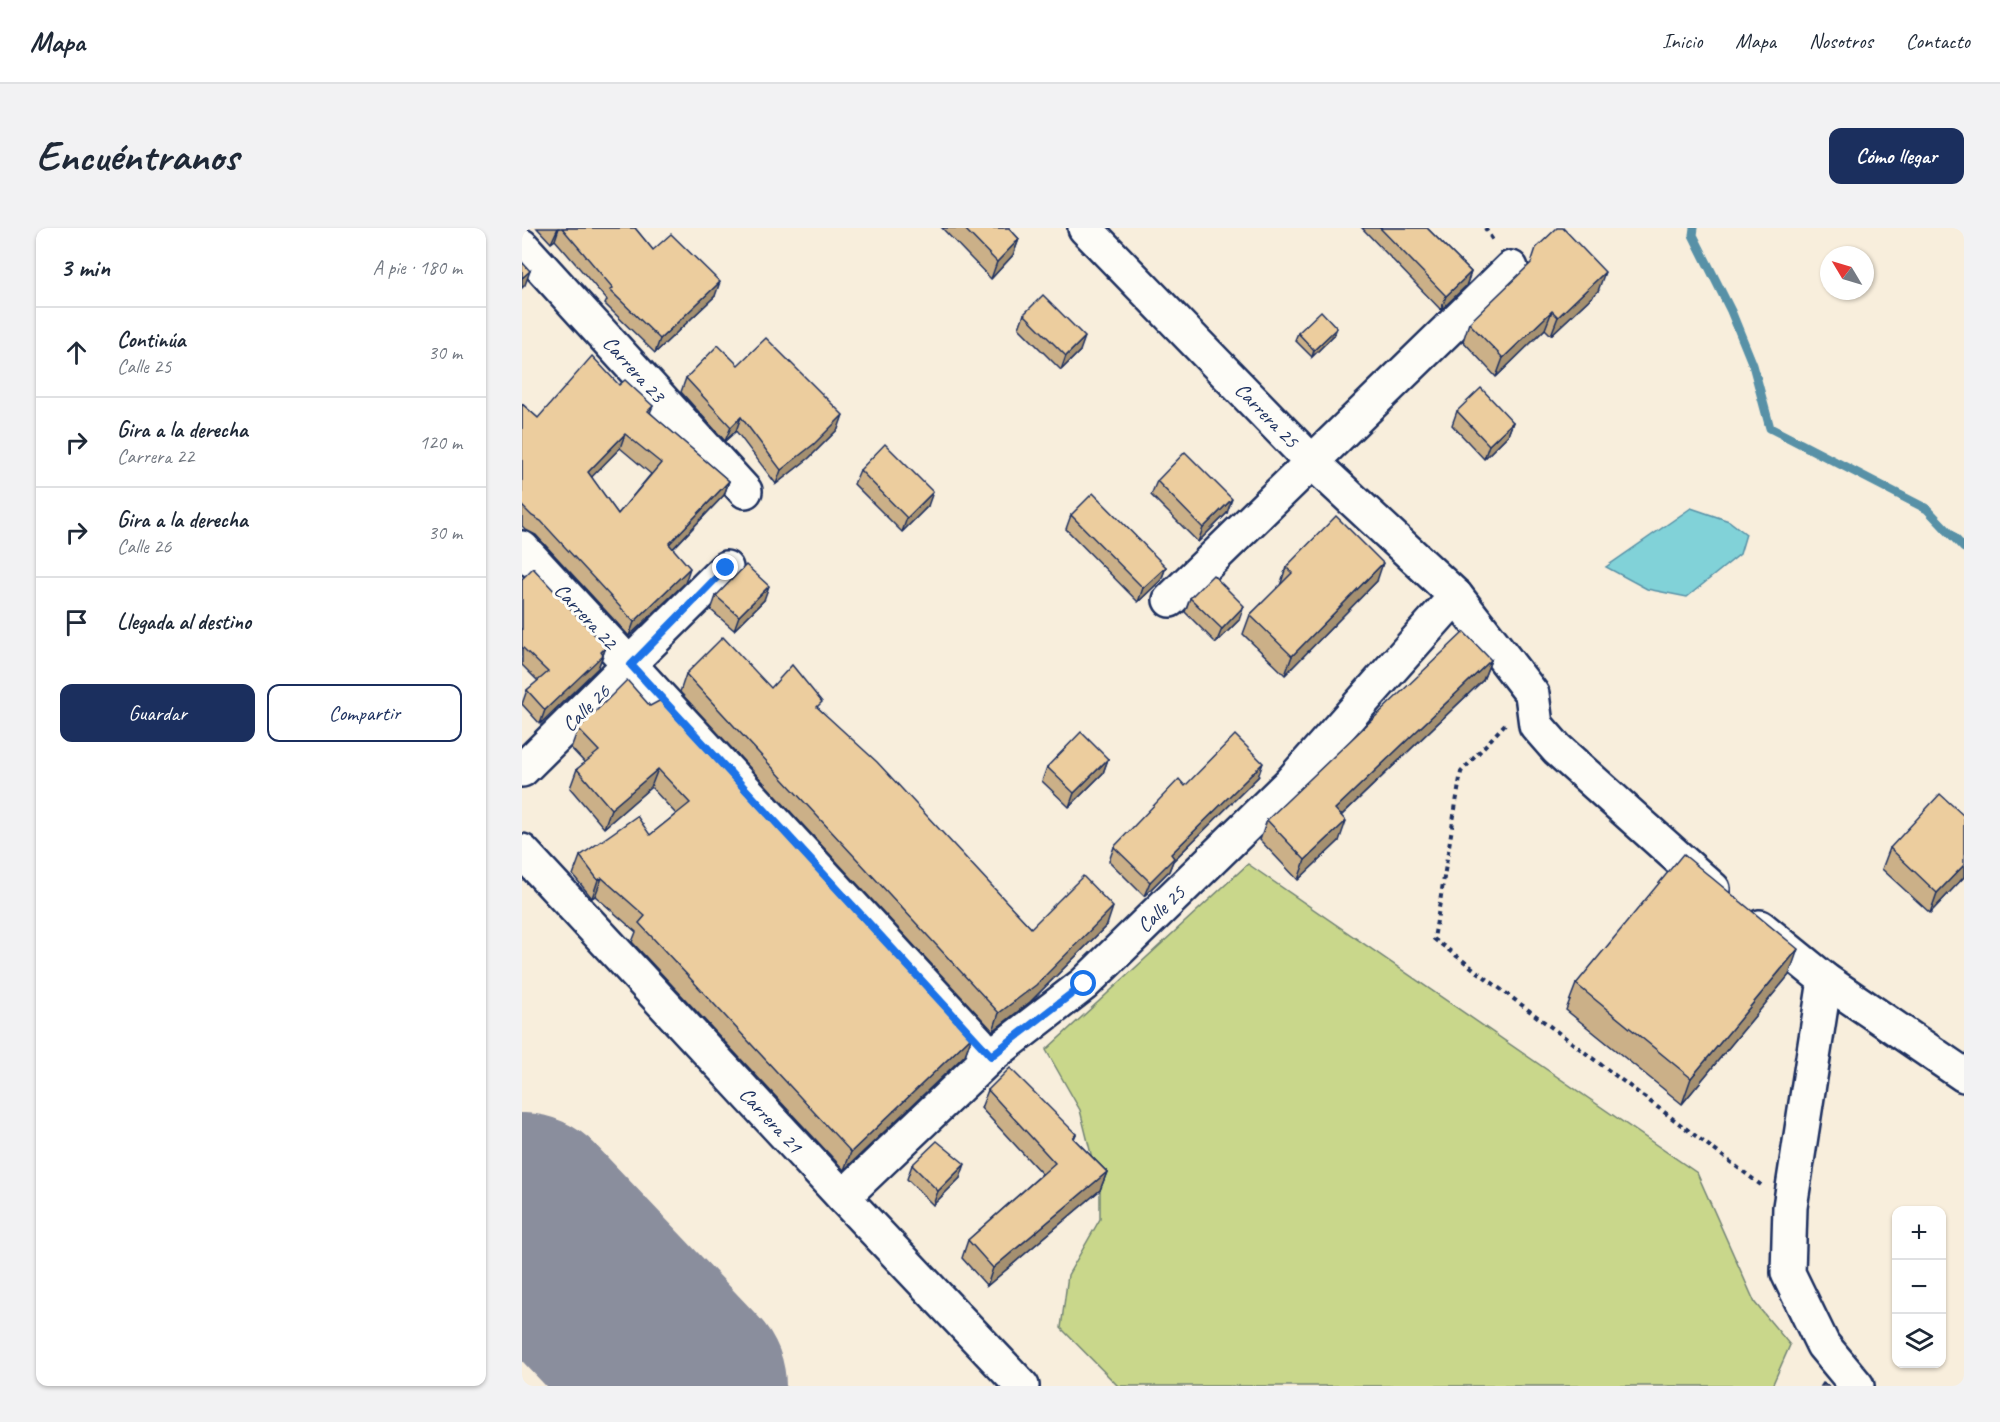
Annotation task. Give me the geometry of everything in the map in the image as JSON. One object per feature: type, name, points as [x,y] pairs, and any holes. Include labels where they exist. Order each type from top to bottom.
[{"type":"street","name":"Carrera 25","points":[[1085,228],[1311,461],[1456,596],[1532,694]]},
{"type":"street","name":"Carrera 23","points":[[522,246],[745,491]]},
{"type":"street","points":[[1170,600],[1511,268]]},
{"type":"street","name":"Carrera 22","points":[[522,548],[991,1056]]},
{"type":"street","name":"Calle 26","points":[[522,771],[726,568]]},
{"type":"street","name":"Calle 25","points":[[843,1197],[991,1056],[1084,984],[1290,783],[1456,596]]},
{"type":"street","points":[[1532,694],[1536,725],[1557,749],[1688,868],[1825,980],[1964,1075]]},
{"type":"street","name":"Carrera 21","points":[[522,851],[1022,1386]]},
{"type":"street","points":[[1825,980],[1790,1207],[1788,1273],[1823,1346],[1857,1386]]},
{"type":"path","points":[[1532,694],[1461,772],[1434,939],[1790,1207]]},
{"type":"green space","points":[[1248,864],[1697,1173],[1755,1303],[1790,1345],[1772,1386],[1118,1386],[1061,1328],[1068,1275],[1100,1219],[1100,1190],[1080,1110],[1046,1050]]},
{"type":"water","points":[[1691,508],[1729,521],[1746,534],[1740,554],[1687,597],[1647,589],[1606,567]]},
{"type":"building","points":[[562,228],[635,228],[653,250],[671,234],[720,282],[660,339],[610,290],[613,288]]},
{"type":"building","points":[[964,228],[1009,228],[1019,239],[997,262]]},
{"type":"building","points":[[1380,228],[1427,228],[1471,272],[1446,296]]},
{"type":"building","points":[[1557,228],[1563,228],[1605,272],[1558,317],[1552,311],[1503,358],[1469,323],[1531,263],[1536,248]]},
{"type":"building","points":[[522,262],[530,271],[522,278]]},
{"type":"building","points":[[1043,295],[1085,337],[1066,356],[1024,314]]},
{"type":"building","points":[[1321,311],[1337,328],[1314,350],[1298,333]]},
{"type":"building","points":[[766,338],[843,415],[814,444],[781,470],[741,417],[731,427],[686,378],[718,345],[738,365]]},
{"type":"building","points":[[592,356],[619,385],[625,380],[653,406],[648,411],[729,481],[669,544],[690,568],[634,622],[541,521],[522,506],[522,404],[538,418]],"holes":[[[625,434],[661,463],[618,514],[588,472]]]},
{"type":"building","points":[[1481,388],[1513,422],[1489,445],[1457,411]]},
{"type":"building","points":[[885,444],[933,492],[907,518],[860,470]]},
{"type":"building","points":[[1185,452],[1232,499],[1203,528],[1157,481]]},
{"type":"building","points":[[1093,493],[1166,567],[1143,588],[1071,515]]},
{"type":"building","points":[[1336,516],[1383,563],[1292,656],[1250,615],[1292,573],[1286,567]]},
{"type":"building","points":[[746,565],[769,586],[739,616],[716,596]]},
{"type":"building","points":[[533,568],[606,647],[601,652],[603,655],[545,710],[527,690],[548,672],[522,647],[522,579]]},
{"type":"building","points":[[1213,575],[1244,606],[1222,629],[1190,598]]},
{"type":"building","points":[[1464,632],[1491,660],[1335,809],[1346,821],[1305,860],[1267,820]]},
{"type":"building","points":[[723,637],[771,688],[792,665],[822,702],[817,707],[877,762],[1031,928],[1083,876],[1113,907],[1036,985],[999,1013],[686,674]]},
{"type":"building","points":[[627,680],[650,706],[661,700],[972,1036],[851,1152],[639,923],[645,916],[602,878],[598,880],[580,856],[637,816],[650,835],[690,803],[658,769],[611,809],[577,769],[599,751],[578,729]]},
{"type":"building","points":[[1081,732],[1108,759],[1074,793],[1047,767]]},
{"type":"building","points":[[1235,735],[1263,763],[1171,854],[1174,858],[1150,882],[1114,847],[1179,779],[1185,786]]},
{"type":"building","points":[[1940,794],[1964,816],[1964,865],[1937,893],[1890,848]]},
{"type":"building","points":[[1683,854],[1798,949],[1691,1078],[1576,984]]},
{"type":"building","points":[[1010,1068],[1076,1134],[1073,1138],[1107,1172],[993,1268],[968,1240],[1055,1163],[988,1090]]},
{"type":"building","points":[[937,1141],[965,1164],[938,1191],[912,1165]]},
{"type":"waterway","points":[[1694,228],[1693,235],[1731,311],[1753,365],[1770,428],[1927,509],[1964,548]]},
{"type":"runway","points":[[522,1214],[685,1386]]},
{"type":"route","points":[[726,568],[631,665],[991,1056],[1084,984]]}]
